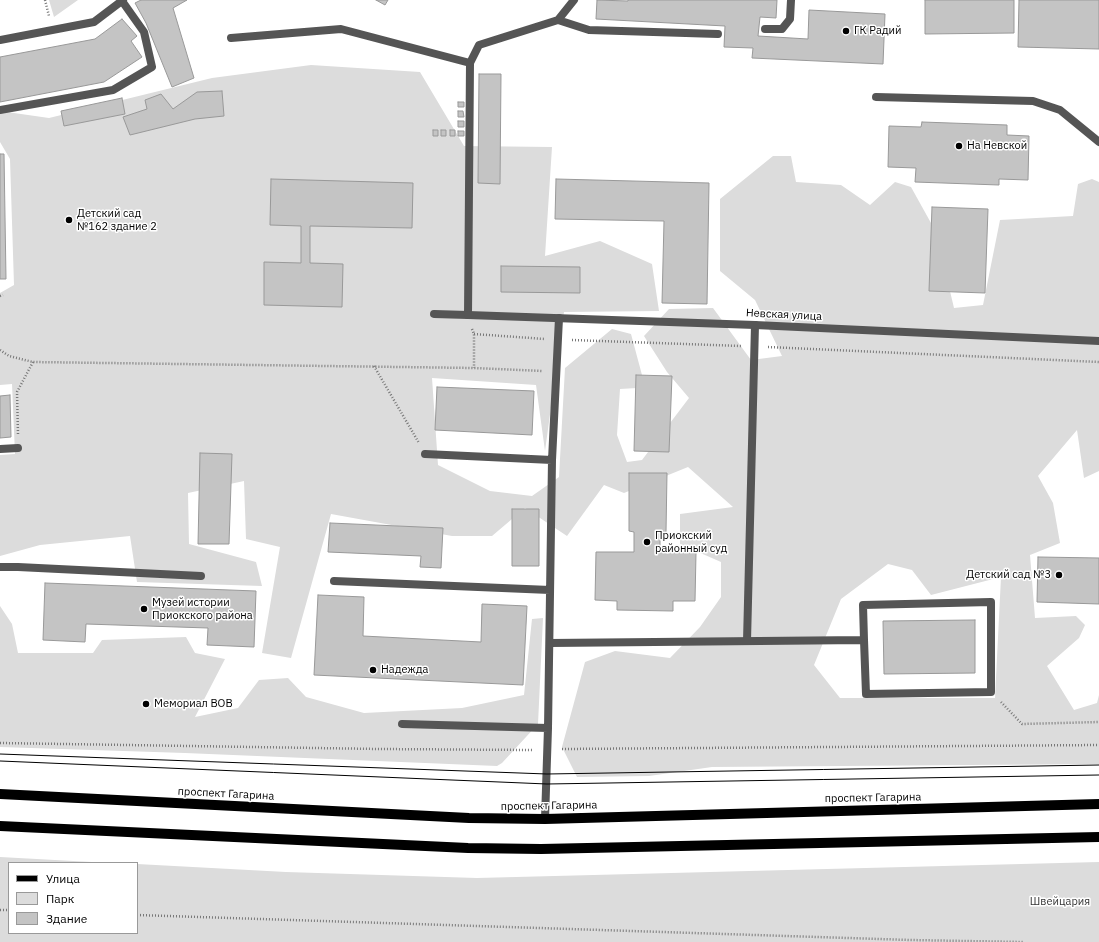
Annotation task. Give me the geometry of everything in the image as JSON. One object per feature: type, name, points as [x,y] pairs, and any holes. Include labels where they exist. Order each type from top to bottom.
[{"type":"main road","name":"проспект Гагарина","points":[[0,794],[469,818],[545,819],[1099,804]]},
{"type":"main road","points":[[0,826],[468,848],[541,849],[1099,837]]},
{"type":"street","points":[[0,40],[94,22],[122,0],[144,32],[152,66],[114,90],[0,110]]},
{"type":"street","points":[[468,315],[470,63],[480,45],[558,20],[574,0]]},
{"type":"street","points":[[765,29],[782,29],[790,19],[790,0]]},
{"type":"street","points":[[558,20],[589,30],[718,34]]},
{"type":"street","points":[[231,38],[341,29],[470,63]]},
{"type":"street","points":[[876,97],[1032,102],[1060,110],[1099,142]]},
{"type":"street","name":"Невская улица","points":[[434,314],[755,325],[1099,341]]},
{"type":"street","points":[[545,819],[550,643],[552,460],[559,318]]},
{"type":"street","points":[[748,641],[755,325]]},
{"type":"street","points":[[0,449],[18,448]]},
{"type":"street","points":[[425,454],[552,460]]},
{"type":"street","points":[[0,568],[18,567],[201,576]]},
{"type":"street","points":[[334,582],[550,590]]},
{"type":"street","points":[[991,602],[991,692],[866,694],[864,640],[862,605],[991,602]]},
{"type":"street","points":[[550,643],[864,640]]},
{"type":"street","points":[[402,724],[548,728]]},
{"type":"path","points":[[468,315],[474,334],[474,368]]},
{"type":"path","points":[[474,334],[558,340],[754,346],[1099,362]]},
{"type":"path","points":[[0,350],[9,356],[33,362],[374,366],[474,368],[556,372]]},
{"type":"path","points":[[18,448],[17,392],[33,362]]},
{"type":"path","points":[[374,366],[425,454]]},
{"type":"path","points":[[991,692],[1022,724],[1099,722]]},
{"type":"path","points":[[138,915],[910,940],[1023,942]]},
{"type":"green space","points":[[49,0],[78,0],[54,17]]},
{"type":"green space","points":[[311,65],[420,72],[464,146],[552,147],[545,256],[600,241],[652,264],[659,311],[564,312],[545,451],[536,385],[432,378],[438,465],[490,491],[532,496],[559,477],[565,368],[612,329],[631,334],[642,375],[637,388],[620,389],[617,435],[627,462],[642,460],[689,398],[667,372],[644,336],[669,309],[713,308],[751,360],[782,356],[755,300],[720,271],[720,199],[773,156],[791,156],[796,182],[841,185],[870,205],[895,182],[911,187],[936,232],[954,308],[983,305],[1000,220],[1073,216],[1078,184],[1092,179],[1099,182],[1099,471],[1084,478],[1077,430],[1038,476],[1053,503],[1060,543],[1030,555],[1035,618],[1076,616],[1085,625],[1079,638],[1047,666],[1074,710],[1097,703],[1099,695],[1099,764],[712,767],[649,776],[577,777],[562,747],[585,662],[615,651],[670,658],[700,627],[721,597],[721,562],[680,544],[680,514],[733,507],[688,467],[624,493],[604,485],[567,536],[525,508],[492,536],[452,536],[331,514],[291,658],[262,653],[280,547],[246,539],[244,481],[188,493],[189,544],[256,562],[262,586],[137,582],[130,536],[40,545],[0,556],[0,455],[15,454],[12,384],[0,385],[0,293],[14,285],[10,159],[0,142],[0,111],[49,118],[212,78]],"holes":[[[888,564],[912,570],[931,595],[1001,577],[995,698],[840,698],[814,665],[841,599]]]},
{"type":"green space","points":[[0,606],[12,624],[18,653],[93,653],[102,640],[186,637],[195,653],[225,659],[195,717],[238,708],[259,680],[288,678],[306,697],[364,713],[462,708],[524,695],[532,619],[543,618],[538,724],[502,763],[497,766],[0,747]]},
{"type":"green space","name":"Швейцария","points":[[0,857],[92,862],[8,862],[8,934],[138,934],[138,864],[286,872],[477,878],[1099,862],[1099,942],[0,942]]},
{"type":"building","points":[[141,0],[187,0],[173,8],[194,78],[172,87],[146,23],[135,3]]},
{"type":"building","points":[[376,0],[388,0],[385,5]]},
{"type":"building","name":"ГК Радий","points":[[597,0],[777,0],[776,18],[760,17],[758,36],[808,39],[809,10],[885,14],[883,64],[752,58],[753,48],[724,47],[725,26],[596,19]]},
{"type":"building","points":[[925,0],[1014,0],[1014,33],[925,34]]},
{"type":"building","points":[[1019,0],[1099,0],[1099,49],[1018,47]]},
{"type":"building","points":[[122,19],[137,36],[131,41],[142,57],[104,82],[0,102],[0,57],[95,39]]},
{"type":"building","points":[[479,74],[501,74],[500,184],[478,183]]},
{"type":"building","points":[[222,91],[224,116],[195,119],[130,135],[123,117],[147,109],[145,100],[161,94],[173,109],[197,92]]},
{"type":"building","points":[[122,98],[125,114],[64,126],[61,111]]},
{"type":"building","points":[[458,102],[464,102],[464,107],[458,107]]},
{"type":"building","points":[[458,111],[463,111],[464,117],[458,117]]},
{"type":"building","points":[[458,121],[464,121],[464,127],[458,127]]},
{"type":"building","name":"На Невской","points":[[922,122],[1007,125],[1007,135],[1029,136],[1028,180],[999,179],[999,185],[915,182],[916,168],[888,167],[889,126],[921,127]]},
{"type":"building","points":[[433,130],[438,130],[438,136],[433,136]]},
{"type":"building","points":[[441,130],[446,130],[446,136],[441,136]]},
{"type":"building","points":[[450,130],[455,130],[455,136],[450,136]]},
{"type":"building","points":[[458,131],[464,131],[464,136],[458,136]]},
{"type":"building","points":[[0,154],[4,154],[6,279],[0,279]]},
{"type":"building","points":[[271,179],[413,183],[412,228],[310,226],[310,263],[343,264],[342,307],[264,305],[264,262],[301,263],[301,226],[270,225]]},
{"type":"building","points":[[556,179],[709,183],[707,304],[662,303],[664,221],[555,219]]},
{"type":"building","points":[[932,207],[988,209],[985,293],[929,291]]},
{"type":"building","points":[[501,266],[580,267],[580,293],[501,292]]},
{"type":"building","points":[[636,375],[672,376],[669,452],[634,451]]},
{"type":"building","points":[[437,387],[534,391],[532,435],[435,430]]},
{"type":"building","points":[[10,395],[11,437],[0,438],[0,396]]},
{"type":"building","points":[[200,453],[232,454],[229,544],[198,544]]},
{"type":"building","name":"Приокский районный суд","points":[[629,473],[667,473],[666,532],[660,532],[660,552],[696,553],[695,601],[673,601],[673,611],[617,610],[617,601],[595,600],[596,552],[634,552],[634,532],[629,531]]},
{"type":"building","points":[[512,509],[539,509],[539,566],[512,566]]},
{"type":"building","points":[[330,523],[443,528],[441,568],[420,567],[421,556],[328,552]]},
{"type":"building","points":[[1038,557],[1099,558],[1099,604],[1037,602]]},
{"type":"building","points":[[45,583],[256,591],[254,647],[207,645],[208,628],[86,624],[85,642],[43,640]]},
{"type":"building","points":[[318,595],[364,597],[363,636],[481,642],[482,604],[527,606],[523,685],[314,675]]},
{"type":"building","points":[[975,620],[975,673],[884,674],[883,621]]},
{"type":"tram line","points":[[0,754],[547,774],[1099,765]]},
{"type":"tram line","points":[[0,761],[547,784],[1099,775]]},
{"type":"place","name":"ГК Радий","points":[[846,31]]},
{"type":"place","name":"На Невской","points":[[959,146]]},
{"type":"place","name":"Детский сад №162 здание 2","points":[[69,220]]},
{"type":"place","name":"Приокский районный суд","points":[[647,542]]},
{"type":"place","name":"Детский сад №3","points":[[1059,575]]},
{"type":"place","name":"Музей истории Приокского района","points":[[144,609]]},
{"type":"place","name":"Надежда","points":[[373,670]]},
{"type":"place","name":"Мемориал ВОВ","points":[[146,704]]}]
